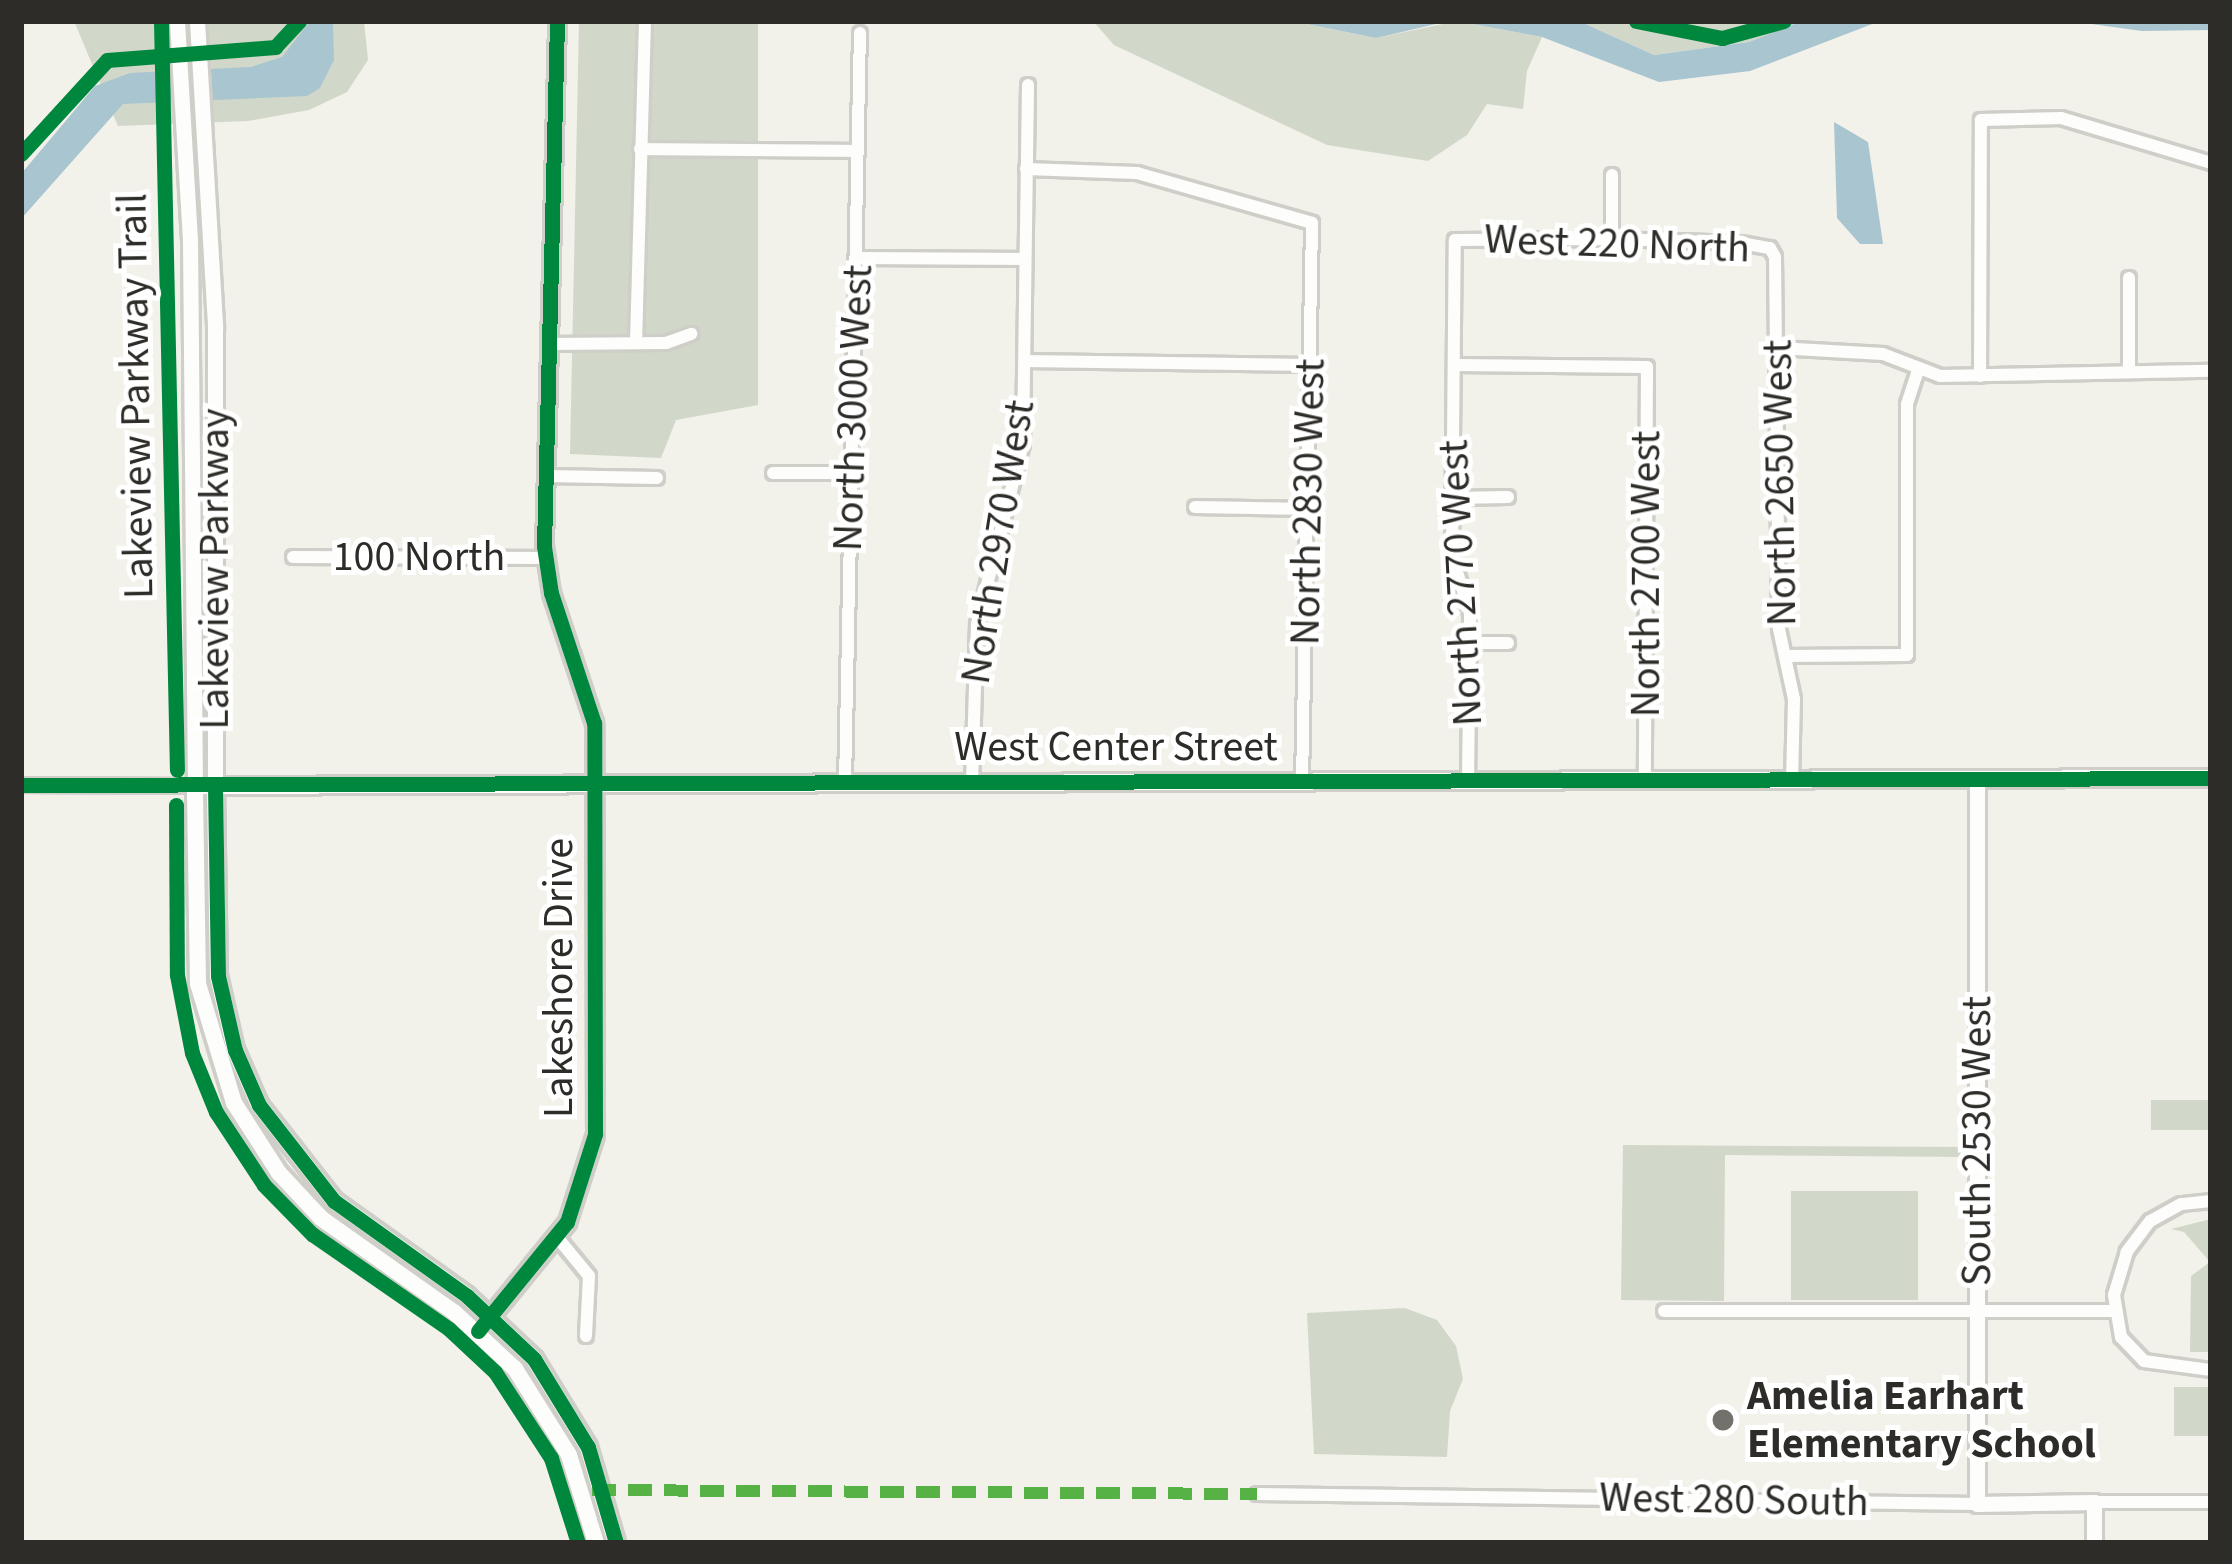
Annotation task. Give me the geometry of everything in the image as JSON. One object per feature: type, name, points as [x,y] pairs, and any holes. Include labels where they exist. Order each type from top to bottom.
[{"type":"main road","name":"West Center Street","points":[[205,786],[2211,778]]},
{"type":"main road","name":"Lakeview Parkway","points":[[205,786],[218,976],[231,1038],[259,1105],[334,1201],[491,1316],[569,1410],[603,1485],[616,1543]]},
{"type":"main road","name":"Lakeview Parkway","points":[[205,786],[198,985],[234,1103],[279,1173],[321,1217],[478,1331],[550,1418],[577,1473],[596,1543]]},
{"type":"street","name":"Lakeshore Drive","points":[[478,1331],[557,1237],[582,1192],[595,1134],[596,784],[590,694],[545,558],[557,21]]},
{"type":"street","points":[[636,344],[645,21]]},
{"type":"street","name":"Lakeview Parkway","points":[[197,27],[215,328],[205,786]]},
{"type":"street","name":"Lakeview Parkway","points":[[178,28],[205,786]]},
{"type":"street","name":"North 3000 West","points":[[845,784],[847,473],[860,258],[860,33]]},
{"type":"street","name":"North 2970 West","points":[[972,783],[973,649],[1023,444],[1028,86]]},
{"type":"street","points":[[1980,376],[1981,120],[2061,118],[2211,163]]},
{"type":"street","points":[[640,149],[858,152]]},
{"type":"street","name":"North 2830 West","points":[[1026,169],[1137,173],[1312,223],[1302,782]]},
{"type":"street","points":[[1612,175],[1612,239]]},
{"type":"street","name":"West 220 North","points":[[1455,239],[1741,243],[1770,248],[1775,257]]},
{"type":"street","name":"North 2770 West","points":[[1455,239],[1452,556],[1470,613],[1468,782]]},
{"type":"street","name":"North 2650 West","points":[[1775,257],[1778,629],[1786,656],[1792,781]]},
{"type":"street","points":[[860,258],[1025,259]]},
{"type":"street","points":[[2128,278],[2129,372]]},
{"type":"street","points":[[548,344],[636,344],[692,334]]},
{"type":"street","points":[[1778,348],[1883,354],[1918,370],[1980,376],[2211,371]]},
{"type":"street","points":[[1025,361],[1311,365]]},
{"type":"street","name":"North 2700 West","points":[[1455,365],[1647,367],[1645,782]]},
{"type":"street","points":[[1786,656],[1907,655],[1907,404],[1918,370]]},
{"type":"street","points":[[773,473],[847,473]]},
{"type":"street","points":[[545,476],[657,478]]},
{"type":"street","points":[[1453,498],[1508,497]]},
{"type":"street","points":[[1195,508],[1309,509]]},
{"type":"street","name":"100 North","points":[[293,557],[545,558]]},
{"type":"street","points":[[1470,643],[1508,643]]},
{"type":"street","name":"South 2530 West","points":[[1977,778],[1977,1504]]},
{"type":"street","name":"West Center Street","points":[[21,785],[205,786]]},
{"type":"street","points":[[2211,1201],[2181,1204],[2143,1228],[2120,1268],[2114,1311],[2123,1342],[2144,1360],[2211,1370]]},
{"type":"street","points":[[557,1237],[589,1276],[586,1336]]},
{"type":"street","points":[[1664,1311],[2114,1311]]},
{"type":"street","name":"West 280 South","points":[[1257,1493],[1977,1504],[2211,1502]]},
{"type":"street","points":[[2094,1502],[2094,1543]]},
{"type":"shaded area","points":[[74,21],[364,21],[368,60],[347,92],[309,110],[248,121],[118,126]]},
{"type":"shaded area","points":[[579,21],[758,21],[758,405],[676,420],[661,458],[570,454]]},
{"type":"shaded area","points":[[1093,21],[1292,21],[1376,38],[1457,21],[1542,37],[1527,71],[1523,109],[1487,104],[1467,135],[1428,161],[1327,145],[1114,45]]},
{"type":"shaded area","points":[[1579,21],[1802,21],[1749,42],[1654,55]]},
{"type":"shaded area","points":[[2151,1100],[2211,1100],[2211,1130],[2151,1130]]},
{"type":"shaded area","points":[[1623,1145],[1963,1147],[1963,1157],[1725,1155],[1724,1301],[1621,1300]]},
{"type":"shaded area","points":[[1791,1191],[1918,1191],[1918,1300],[1791,1300]]},
{"type":"shaded area","points":[[2211,1219],[2211,1352],[2190,1352],[2191,1276],[2210,1262],[2184,1232],[2171,1229]]},
{"type":"shaded area","points":[[1405,1308],[1437,1320],[1456,1346],[1463,1379],[1450,1411],[1447,1457],[1314,1454],[1307,1313]]},
{"type":"shaded area","points":[[2174,1387],[2211,1387],[2211,1436],[2174,1436]]},
{"type":"water","points":[[310,21],[333,21],[334,60],[320,88],[307,96],[123,104],[21,219],[21,174],[95,86],[130,73],[251,67],[282,57]]},
{"type":"water","points":[[1292,21],[1449,21],[1376,38]]},
{"type":"water","points":[[1457,21],[1579,21],[1654,55],[1749,42],[1802,21],[1880,21],[1750,71],[1659,82],[1542,37]]},
{"type":"water","points":[[2070,21],[2211,21],[2211,30],[2142,31]]},
{"type":"water","points":[[1834,122],[1868,142],[1883,244],[1860,244],[1837,218]]},
{"type":"marked path","points":[[592,1490],[1257,1494]]},
{"type":"cycle path","name":"Lakeview Parkway Trail","points":[[161,21],[177,770]]},
{"type":"cycle path","points":[[21,154],[107,60],[275,47],[299,21]]},
{"type":"cycle path","points":[[478,1331],[567,1222],[595,1134],[594,723],[551,593],[544,546],[557,21]]},
{"type":"cycle path","points":[[1636,21],[1722,38],[1784,21]]},
{"type":"cycle path","points":[[21,785],[2211,778]]},
{"type":"cycle path","points":[[215,786],[218,976],[235,1050],[259,1105],[334,1201],[467,1296],[534,1359],[588,1447],[616,1543]]},
{"type":"cycle path","points":[[176,805],[177,975],[192,1053],[216,1112],[264,1185],[312,1234],[449,1329],[495,1372],[551,1458],[578,1543]]},
{"type":"place","name":"Amelia Earhart Elementary School","points":[[1723,1420]]}]
